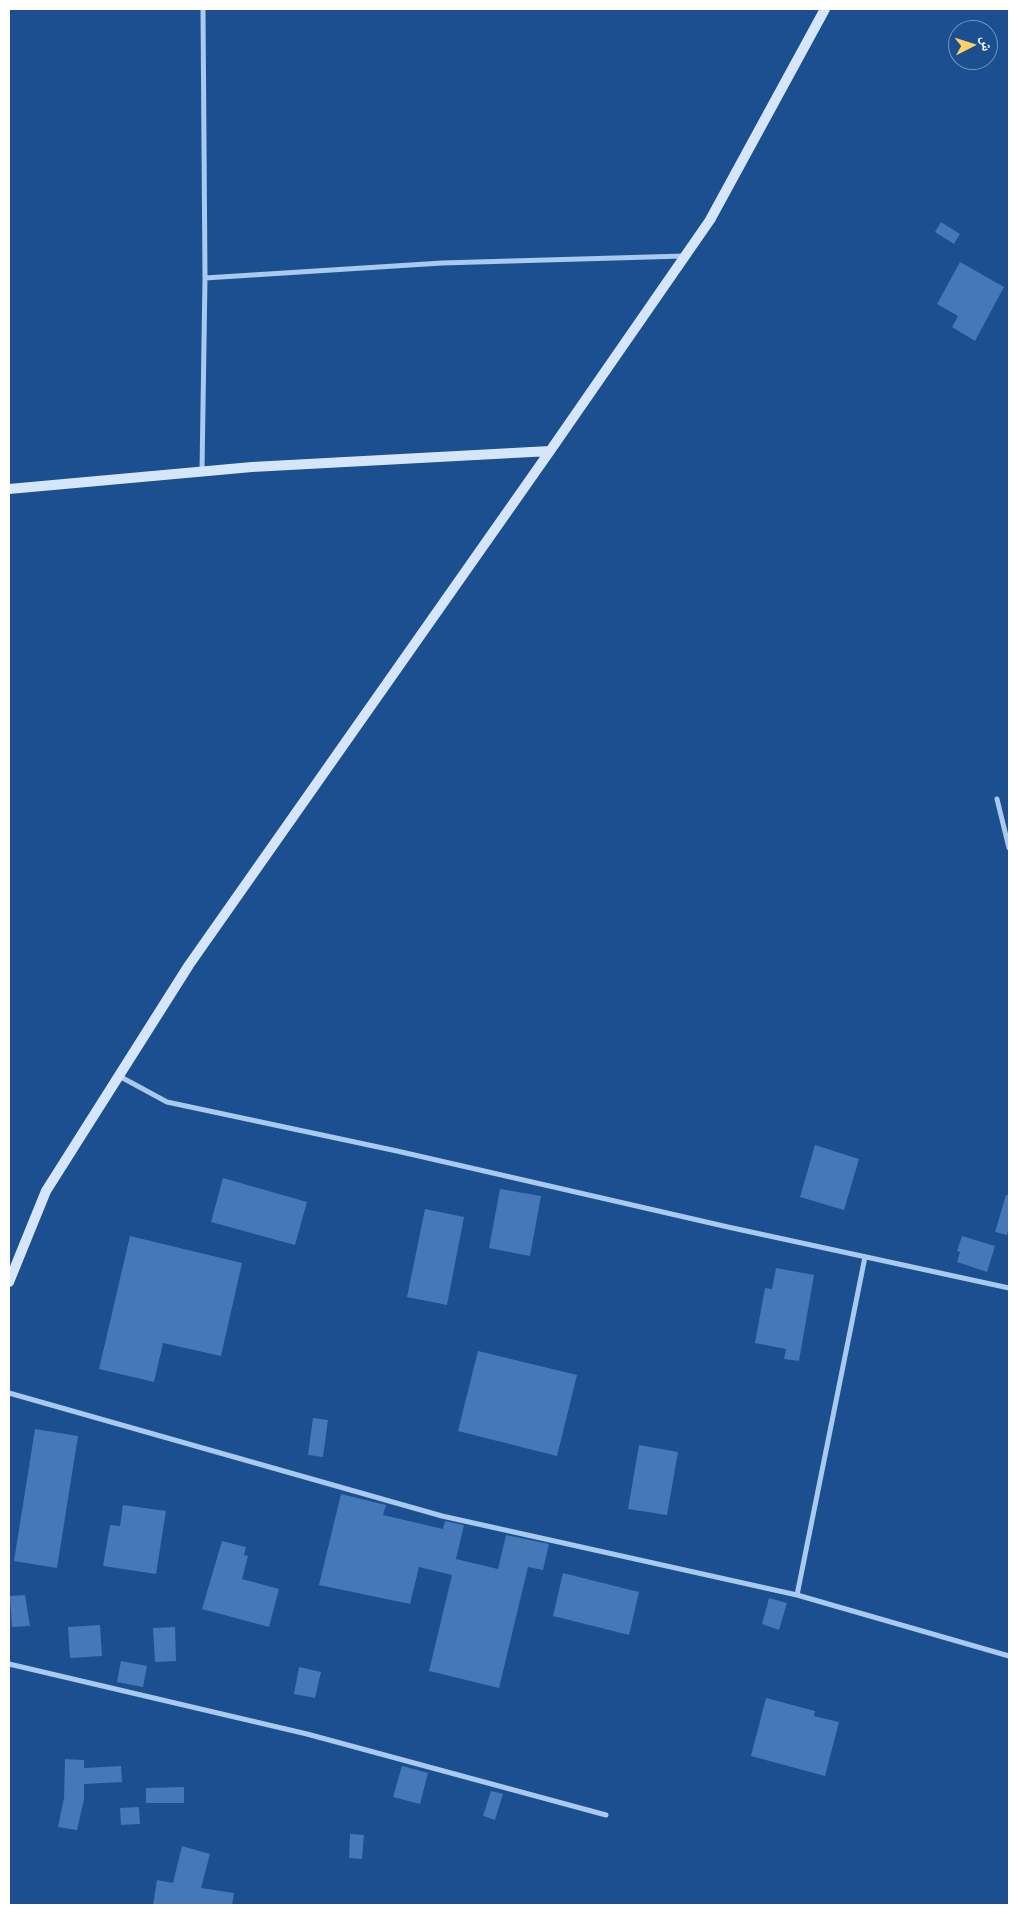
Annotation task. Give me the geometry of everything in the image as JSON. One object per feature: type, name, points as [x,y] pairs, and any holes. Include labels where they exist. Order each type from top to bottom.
[{"type":"main road","points":[[9,1282],[46,1191],[188,964],[550,451],[710,220],[825,9]]},
{"type":"main road","points":[[9,488],[202,471],[550,451]]},
{"type":"street","points":[[202,471],[205,278],[203,9]]},
{"type":"street","points":[[205,278],[442,263],[685,256]]},
{"type":"street","points":[[997,799],[1009,848]]},
{"type":"street","points":[[118,1076],[167,1102],[397,1151],[1009,1288]]},
{"type":"street","points":[[797,1595],[865,1256]]},
{"type":"street","points":[[9,1393],[442,1516],[797,1595],[1009,1656]]},
{"type":"street","points":[[9,1664],[307,1734],[606,1815]]},
{"type":"building","points":[[941,222],[960,234],[954,244],[935,232]]},
{"type":"building","points":[[960,262],[1004,287],[975,341],[952,327],[958,316],[937,304]]},
{"type":"building","points":[[815,1145],[859,1159],[844,1210],[800,1197]]},
{"type":"building","points":[[223,1178],[307,1202],[295,1245],[211,1222]]},
{"type":"building","points":[[500,1189],[541,1196],[530,1256],[489,1248]]},
{"type":"building","points":[[1006,1195],[1009,1195],[1009,1227],[1007,1235],[995,1232]]},
{"type":"building","points":[[425,1209],[464,1217],[447,1305],[407,1297]]},
{"type":"building","points":[[130,1236],[242,1263],[221,1356],[163,1343],[154,1382],[99,1369]]},
{"type":"building","points":[[962,1236],[995,1246],[987,1272],[957,1262],[960,1252],[957,1251]]},
{"type":"building","points":[[776,1268],[814,1275],[799,1361],[784,1359],[786,1349],[755,1343],[765,1288],[772,1289]]},
{"type":"building","points":[[478,1351],[577,1375],[557,1456],[458,1431]]},
{"type":"building","points":[[313,1418],[328,1420],[323,1457],[308,1455]]},
{"type":"building","points":[[35,1429],[78,1436],[57,1568],[14,1561]]},
{"type":"building","points":[[639,1445],[678,1452],[667,1515],[628,1509]]},
{"type":"building","points":[[341,1494],[386,1505],[383,1515],[443,1529],[445,1521],[464,1525],[456,1559],[498,1569],[506,1535],[549,1544],[543,1570],[528,1567],[499,1688],[429,1671],[452,1575],[419,1567],[410,1604],[319,1585]]},
{"type":"building","points":[[123,1505],[166,1511],[156,1574],[103,1566],[110,1525],[120,1526]]},
{"type":"building","points":[[222,1541],[246,1547],[244,1555],[248,1556],[242,1579],[279,1589],[269,1627],[202,1609]]},
{"type":"building","points":[[563,1573],[639,1592],[629,1635],[553,1616]]},
{"type":"building","points":[[25,1595],[30,1626],[12,1627],[10,1596]]},
{"type":"building","points":[[769,1598],[787,1603],[779,1630],[762,1624]]},
{"type":"building","points":[[100,1625],[102,1656],[70,1658],[68,1627]]},
{"type":"building","points":[[175,1627],[176,1661],[155,1662],[153,1628]]},
{"type":"building","points":[[121,1661],[147,1666],[143,1687],[117,1682]]},
{"type":"building","points":[[299,1667],[321,1672],[315,1698],[294,1694]]},
{"type":"building","points":[[766,1698],[815,1711],[814,1716],[839,1722],[825,1776],[751,1756]]},
{"type":"building","points":[[65,1759],[84,1760],[84,1768],[121,1766],[122,1782],[84,1784],[84,1799],[77,1830],[58,1827],[64,1798]]},
{"type":"building","points":[[402,1766],[428,1773],[420,1804],[393,1797]]},
{"type":"building","points":[[184,1787],[184,1803],[146,1803],[146,1788]]},
{"type":"building","points":[[491,1791],[503,1794],[495,1820],[483,1816]]},
{"type":"building","points":[[139,1807],[140,1824],[121,1825],[120,1808]]},
{"type":"building","points":[[350,1834],[364,1835],[362,1859],[349,1858]]},
{"type":"building","points":[[182,1846],[210,1854],[201,1888],[234,1893],[232,1905],[153,1905],[157,1880],[173,1883]]}]
